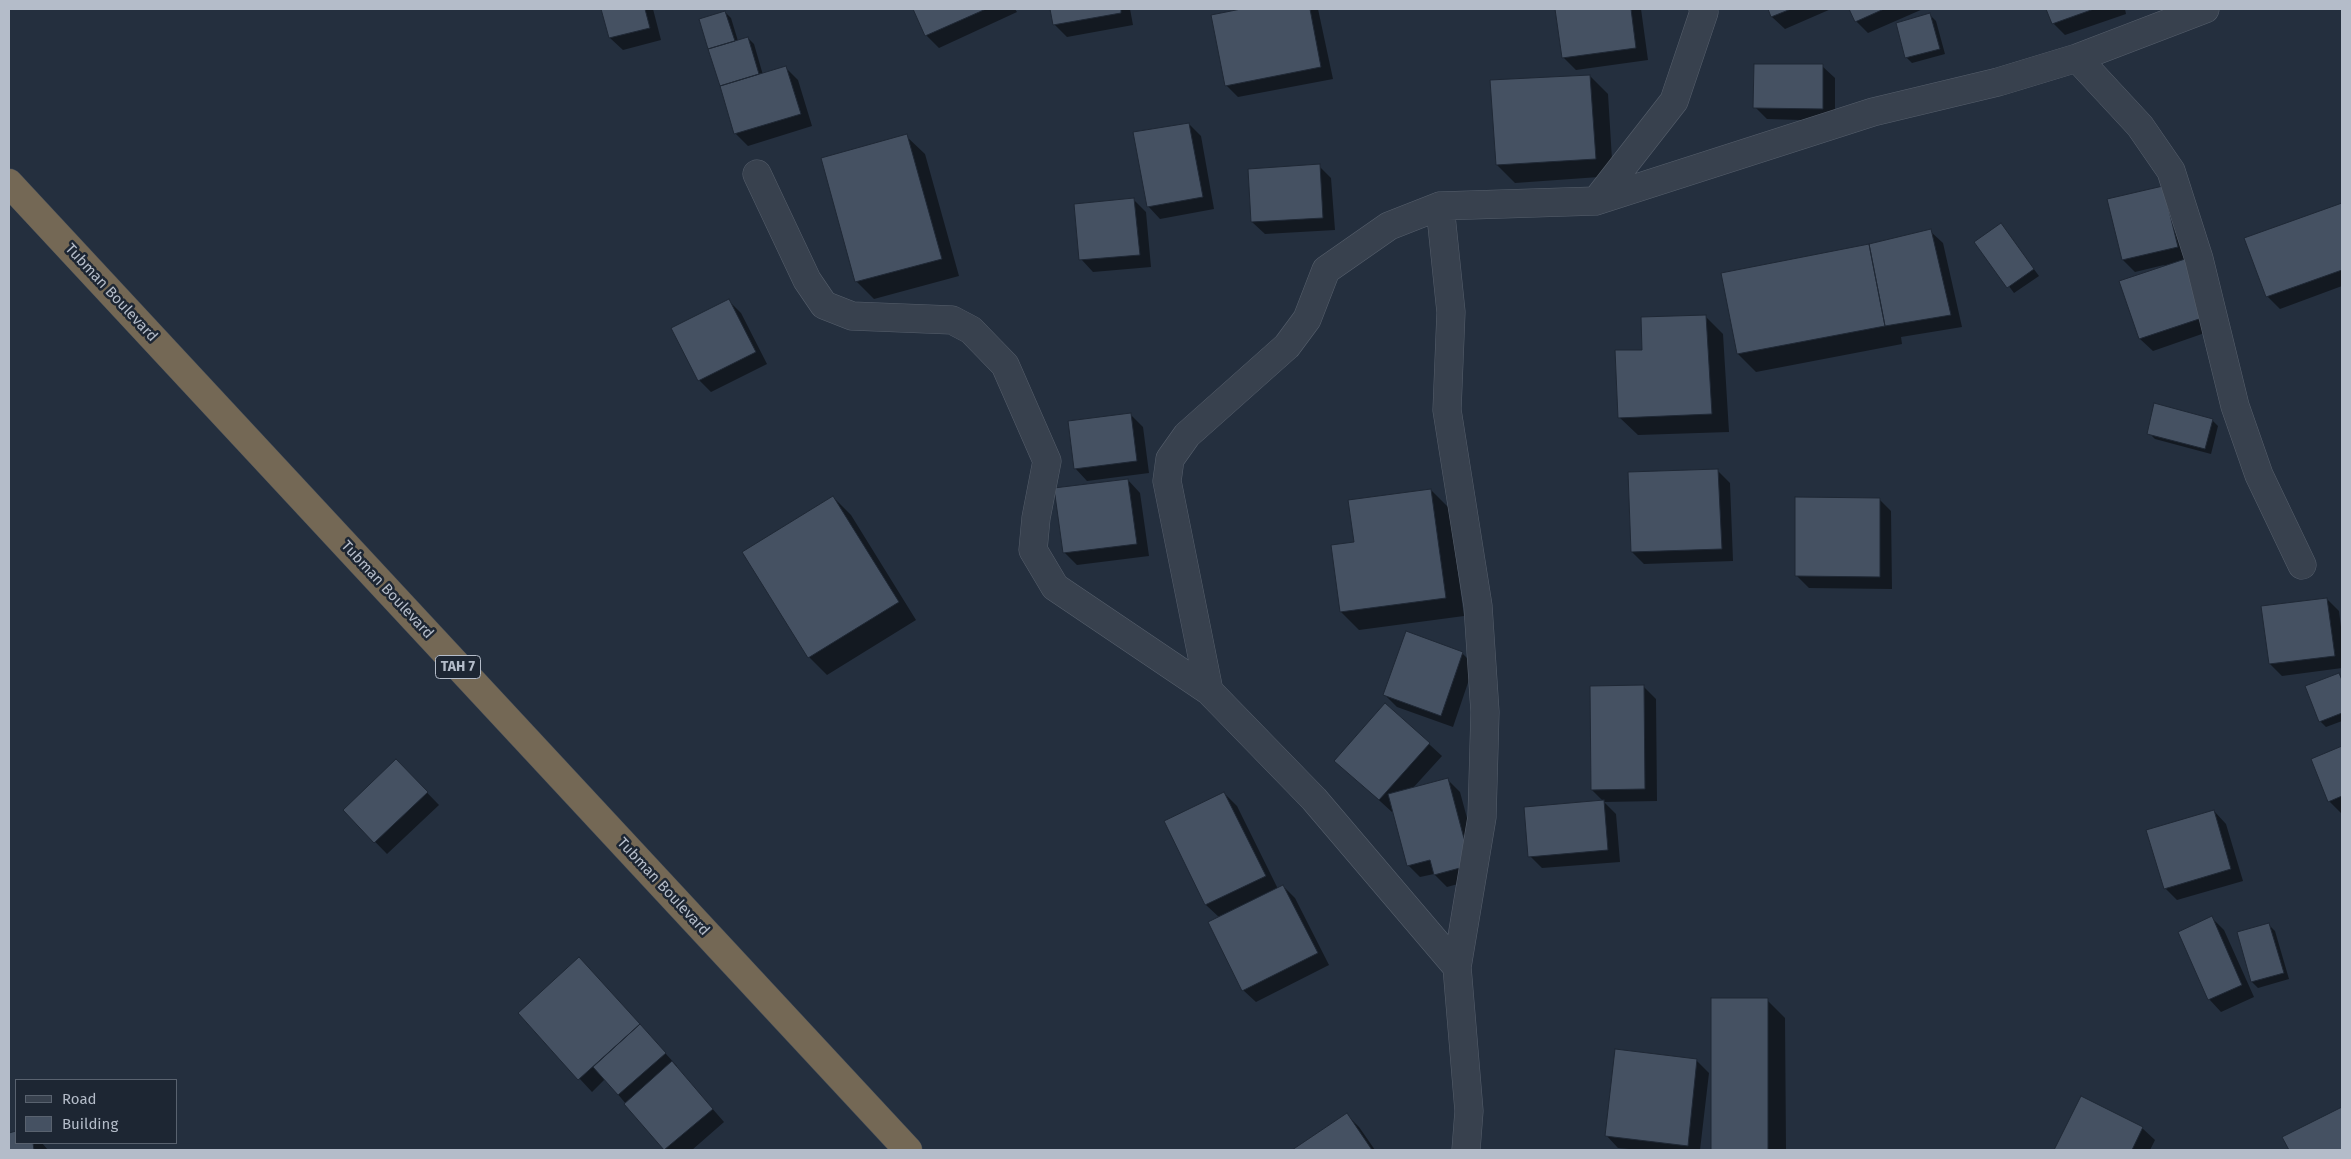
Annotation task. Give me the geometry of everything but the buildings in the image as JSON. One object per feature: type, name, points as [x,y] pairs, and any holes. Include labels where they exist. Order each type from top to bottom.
[{"type":"highway","name":"Tubman Boulevard","points":[[9,183],[908,1150]]},
{"type":"street","points":[[1596,201],[1674,101],[1704,9]]},
{"type":"street","points":[[1209,691],[1167,481],[1170,459],[1187,436],[1287,346],[1307,319],[1326,270],[1388,226],[1440,206],[1596,201],[1873,112],[1998,82],[2077,58],[2205,9]]},
{"type":"street","points":[[2077,58],[2140,126],[2171,171],[2199,259],[2235,406],[2259,475],[2302,565]]},
{"type":"street","points":[[757,174],[808,280],[824,306],[852,316],[952,320],[971,330],[1005,365],[1047,461],[1032,550],[1055,587],[1209,691],[1314,799],[1457,968]]},
{"type":"street","points":[[1440,206],[1451,312],[1447,410],[1478,606],[1485,712],[1482,816],[1457,968],[1469,1111],[1466,1150]]}]
